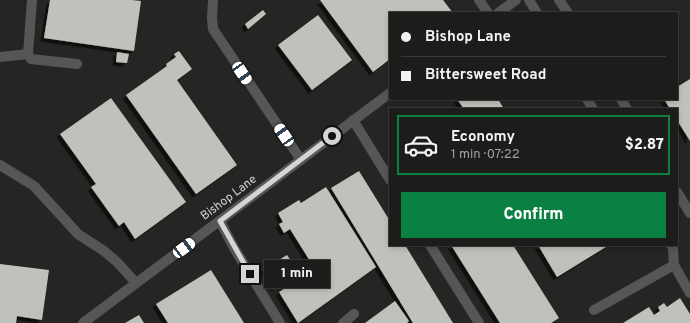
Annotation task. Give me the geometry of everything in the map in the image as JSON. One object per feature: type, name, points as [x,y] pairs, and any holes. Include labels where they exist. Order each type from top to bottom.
[{"type":"street","points":[[32,0],[28,54],[31,59],[77,64]]},
{"type":"street","points":[[213,0],[213,29],[301,160]]},
{"type":"street","points":[[479,0],[487,12]]},
{"type":"street","points":[[499,12],[516,0]]},
{"type":"street","points":[[529,0],[535,12]]},
{"type":"street","points":[[560,0],[567,12]]},
{"type":"street","points":[[0,57],[28,54]]},
{"type":"street","name":"Bishop Lane","points":[[83,323],[389,94]]},
{"type":"street","points":[[353,120],[389,178]]},
{"type":"street","points":[[0,165],[34,186],[78,234],[104,250],[136,283]]},
{"type":"street","points":[[678,194],[690,213]]},
{"type":"street","points":[[220,221],[238,254],[280,323]]},
{"type":"street","points":[[431,246],[479,323]]},
{"type":"street","points":[[672,246],[674,265],[690,293]]},
{"type":"street","points":[[594,310],[674,265]]},
{"type":"street","points":[[343,323],[354,314]]},
{"type":"building","points":[[50,0],[141,1],[134,51],[44,38]]},
{"type":"building","points":[[320,0],[443,0],[452,12],[389,12],[389,60],[373,72]]},
{"type":"building","points":[[263,10],[266,14],[248,29],[245,24]]},
{"type":"building","points":[[318,15],[352,60],[312,90],[278,45]]},
{"type":"building","points":[[179,51],[192,69],[177,80],[237,165],[196,194],[126,95],[167,66],[166,64],[176,57],[174,54]]},
{"type":"building","points":[[117,52],[129,54],[127,63],[116,62]]},
{"type":"building","points":[[690,79],[690,141],[678,122],[678,108],[669,108],[665,100],[678,100],[678,86]]},
{"type":"building","points":[[111,98],[186,202],[135,239],[124,222],[119,226],[91,187],[96,184],[60,134]]},
{"type":"building","points":[[458,100],[499,100],[503,108],[463,108]]},
{"type":"building","points":[[359,171],[389,219],[389,246],[406,246],[453,323],[413,323],[331,188]]},
{"type":"building","points":[[326,187],[376,267],[298,323],[279,292],[315,269],[290,229],[284,233],[279,224],[283,222],[278,213],[299,200],[301,203]]},
{"type":"building","points":[[452,246],[514,246],[559,318],[551,323],[500,323]]},
{"type":"building","points":[[539,246],[607,246],[557,277]]},
{"type":"building","points":[[287,255],[298,271],[274,286],[264,269]]},
{"type":"building","points":[[0,264],[49,270],[42,320],[17,316],[16,323],[0,323]]},
{"type":"building","points":[[211,270],[244,323],[168,323],[156,304]]},
{"type":"building","points":[[680,298],[690,314],[690,323],[623,323],[649,307],[654,315],[660,311],[658,307],[664,303],[667,307]]},
{"type":"building","points":[[395,301],[409,321],[407,323],[365,323]]},
{"type":"building","points":[[139,315],[144,323],[125,323]]},
{"type":"route","points":[[250,274],[220,221],[332,136]]}]
